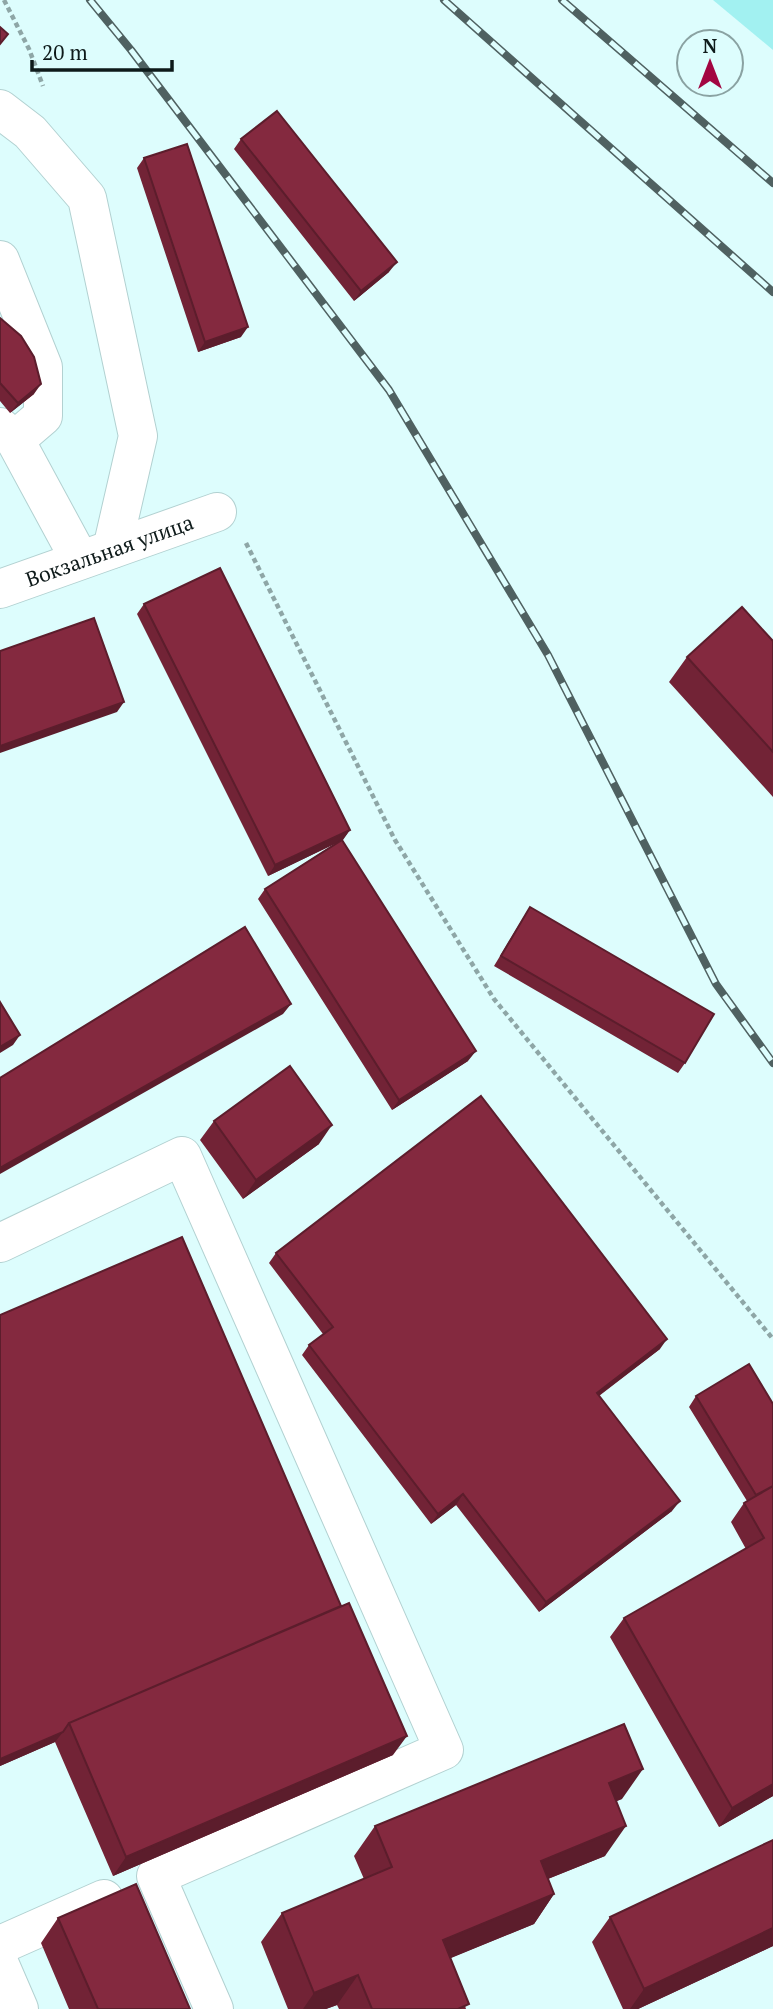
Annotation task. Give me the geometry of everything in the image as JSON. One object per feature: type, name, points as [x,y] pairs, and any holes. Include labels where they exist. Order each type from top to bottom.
[{"type":"street","points":[[0,109],[30,132],[87,198],[138,436],[96,555]]},
{"type":"street","points":[[0,260],[43,367],[43,416],[8,433],[96,555]]},
{"type":"street","name":"Вокзальная улица","points":[[0,589],[216,512]]},
{"type":"street","points":[[0,1243],[182,1156],[444,1750],[0,1945]]},
{"type":"street","points":[[156,1877],[214,2009]]},
{"type":"street","points":[[0,1965],[19,2009]]},
{"type":"path","points":[[216,512],[249,546],[395,840],[494,999],[773,1339]]},
{"type":"shaded area","points":[[713,0],[773,0],[773,50]]},
{"type":"building","points":[[0,27],[8,34],[0,44]]},
{"type":"building","points":[[277,111],[397,262],[361,291],[241,139]]},
{"type":"building","points":[[187,144],[248,327],[205,342],[144,158]]},
{"type":"building","points":[[0,318],[21,336],[34,357],[41,384],[18,403],[0,383]]},
{"type":"building","points":[[220,568],[350,830],[275,865],[144,604]]},
{"type":"building","points":[[742,607],[773,641],[773,752],[687,657]]},
{"type":"building","points":[[94,618],[124,702],[0,746],[0,651]]},
{"type":"building","points":[[342,840],[476,1051],[399,1100],[265,889]]},
{"type":"building","points":[[530,907],[714,1014],[685,1063],[501,956]]},
{"type":"building","points":[[245,927],[291,1004],[0,1168],[0,1078]]},
{"type":"building","points":[[0,1002],[20,1035],[0,1047]]},
{"type":"building","points":[[290,1066],[332,1125],[256,1180],[214,1121]]},
{"type":"building","points":[[481,1096],[667,1339],[597,1393],[680,1501],[546,1602],[463,1494],[438,1514],[309,1345],[333,1327],[276,1253]]},
{"type":"building","points":[[182,1237],[341,1606],[69,1723],[63,1732],[0,1759],[0,1315]]},
{"type":"building","points":[[749,1364],[773,1404],[773,1486],[756,1495],[696,1396]]},
{"type":"building","points":[[773,1486],[773,1784],[732,1808],[624,1618],[764,1538],[744,1503]]},
{"type":"building","points":[[349,1603],[407,1736],[126,1857],[69,1723]]},
{"type":"building","points":[[624,1724],[643,1769],[609,1783],[626,1826],[541,1861],[554,1894],[443,1940],[469,2004],[458,2009],[372,2009],[358,1975],[314,1993],[282,1913],[392,1867],[375,1826]]},
{"type":"building","points":[[773,1840],[773,1928],[644,1989],[610,1917]]},
{"type":"building","points":[[136,1884],[190,2009],[98,2009],[58,1918]]},
{"type":"railway","points":[[90,0],[131,50],[389,390],[548,655],[716,984],[773,1063]]},
{"type":"railway","points":[[444,0],[773,292]]},
{"type":"railway","points":[[562,0],[773,183]]}]
